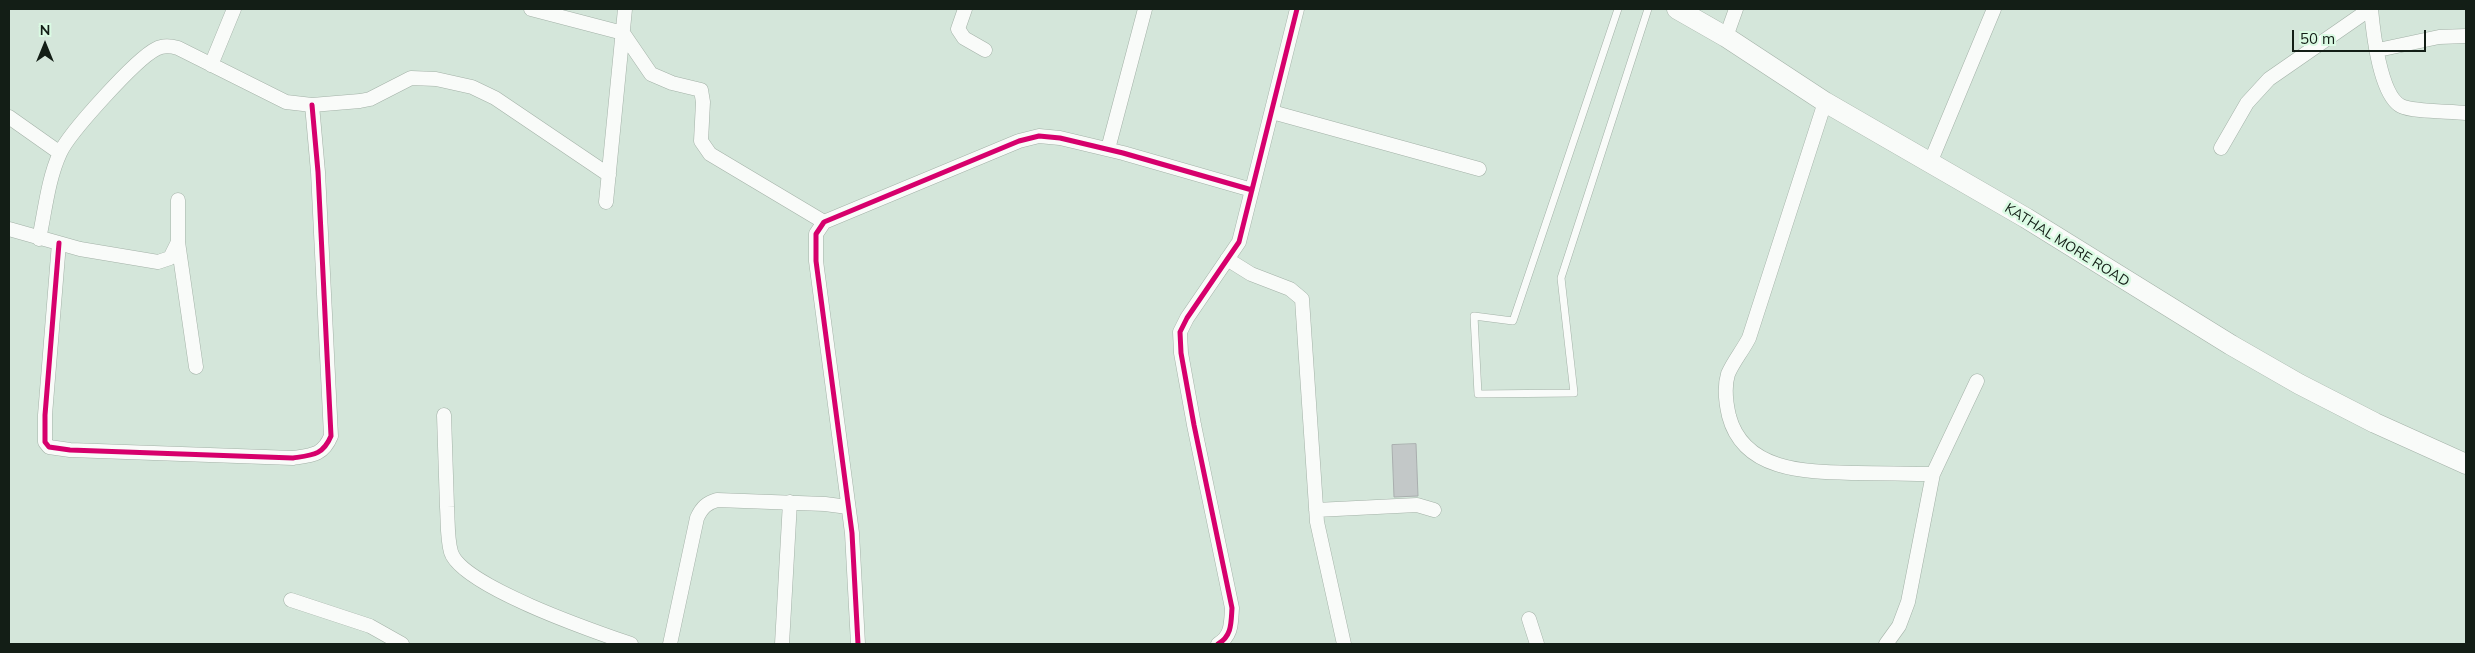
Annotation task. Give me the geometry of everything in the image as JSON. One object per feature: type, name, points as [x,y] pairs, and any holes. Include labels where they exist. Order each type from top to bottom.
[{"type":"main road","name":"KATHAL MORE ROAD","points":[[1677,9],[1726,37],[1825,102],[2299,384],[2375,423],[2466,464]]},
{"type":"street","points":[[211,65],[234,9]]},
{"type":"street","points":[[531,9],[623,33],[651,74],[672,83],[700,90],[703,102],[701,141],[710,154],[824,222]]},
{"type":"street","points":[[606,202],[625,9]]},
{"type":"street","points":[[965,9],[958,29],[960,35],[985,50]]},
{"type":"street","points":[[1108,149],[1145,9]]},
{"type":"street","points":[[1218,644],[1227,639],[1231,631],[1232,608],[1194,425],[1181,352],[1180,332],[1186,318],[1239,242],[1297,9]]},
{"type":"street","points":[[1726,37],[1736,9]]},
{"type":"street","points":[[1930,163],[1994,9]]},
{"type":"street","points":[[2221,148],[2247,103],[2269,79],[2371,9],[2385,83],[2390,95],[2399,104],[2410,108],[2466,113]]},
{"type":"street","points":[[2378,50],[2439,37],[2466,36]]},
{"type":"street","points":[[39,238],[60,153],[102,100],[158,47],[178,48],[286,102],[312,105],[370,99],[411,78],[436,78],[472,87],[495,98],[609,175]]},
{"type":"street","points":[[1825,102],[1749,338],[1729,373],[1726,402],[1732,427],[1739,440],[1752,451],[1765,460],[1788,468],[1809,472],[1933,474]]},
{"type":"street","points":[[59,243],[46,415],[45,442],[49,447],[70,450],[293,458],[313,455],[326,448],[331,436],[318,172],[312,105]]},
{"type":"street","points":[[1272,112],[1479,170]]},
{"type":"street","points":[[9,117],[60,153]]},
{"type":"street","points":[[858,644],[852,534],[816,261],[816,234],[824,222],[1010,144],[1038,136],[1108,149],[1252,190]]},
{"type":"street","points":[[178,200],[178,242],[196,367]]},
{"type":"street","points":[[9,229],[59,243],[158,262],[170,258],[178,242]]},
{"type":"street","points":[[1227,259],[1251,274],[1290,289],[1302,299],[1316,510],[1344,644]]},
{"type":"street","points":[[1886,644],[1898,626],[1908,602],[1933,474],[1977,382]]},
{"type":"street","points":[[444,415],[448,529],[450,551],[454,560],[465,570],[529,607],[631,644]]},
{"type":"street","points":[[670,644],[701,509],[708,503],[717,500],[790,502],[848,507]]},
{"type":"street","points":[[782,644],[790,502]]},
{"type":"street","points":[[1316,510],[1417,506],[1434,510]]},
{"type":"street","points":[[290,600],[370,626],[388,634],[402,644]]},
{"type":"street","points":[[1530,619],[1538,644]]},
{"type":"lane","points":[[1618,9],[1513,321],[1474,316],[1478,394],[1574,393],[1561,278],[1648,9]]},
{"type":"building","points":[[1416,444],[1418,496],[1394,497],[1392,445]]},
{"type":"cycle path","points":[[1218,644],[1223,641],[1228,633],[1231,624],[1232,608],[1194,425],[1181,353],[1180,332],[1187,318],[1239,242],[1297,9]]},
{"type":"cycle path","points":[[59,243],[45,415],[45,442],[49,447],[70,450],[293,458],[321,451],[331,436],[318,172],[312,105]]},
{"type":"cycle path","points":[[858,644],[852,533],[816,261],[816,234],[824,222],[1019,141],[1039,136],[1060,138],[1123,153],[1252,190]]}]
